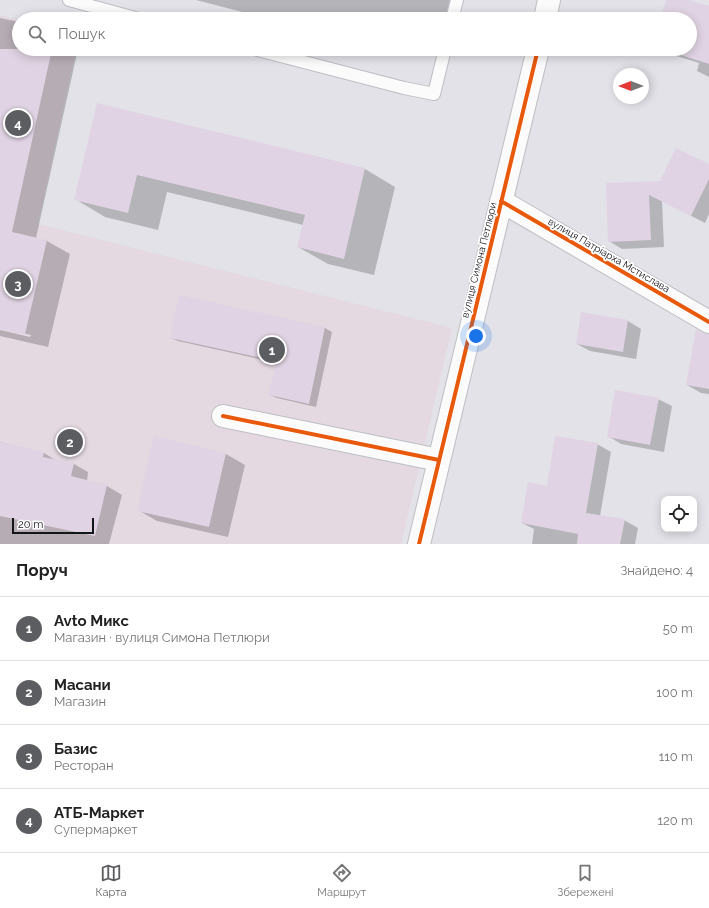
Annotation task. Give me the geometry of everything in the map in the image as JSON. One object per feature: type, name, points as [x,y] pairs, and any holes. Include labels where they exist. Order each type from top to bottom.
[{"type":"street","points":[[546,12],[549,0]]},
{"type":"street","name":"вулиця Симона Петлюри","points":[[419,544],[536,56]]},
{"type":"street","name":"вулиця Патріарха Мстислава","points":[[501,201],[709,322]]},
{"type":"street","points":[[223,416],[439,460]]},
{"type":"lane","points":[[69,0],[113,12]]},
{"type":"lane","points":[[453,12],[456,0]]},
{"type":"lane","points":[[281,56],[404,88],[434,94],[443,56]]},
{"type":"shaded area","points":[[0,15],[12,18],[12,56],[74,56],[38,224],[452,328],[401,544],[0,544]]},
{"type":"building","points":[[666,0],[689,0],[709,6],[709,64],[684,56],[697,56],[697,12],[662,12]]},
{"type":"building","points":[[0,49],[12,49],[12,56],[50,56],[12,232],[47,240],[25,334],[0,329]]},
{"type":"building","points":[[97,103],[365,168],[344,259],[297,247],[305,215],[137,175],[128,213],[74,200]]},
{"type":"building","points":[[676,148],[709,164],[709,179],[691,216],[649,195],[651,240],[608,242],[606,183],[660,181]]},
{"type":"building","points":[[179,295],[325,327],[309,404],[269,395],[276,361],[170,338]]},
{"type":"building","points":[[581,312],[628,320],[623,352],[576,344]]},
{"type":"building","points":[[696,329],[709,334],[709,389],[686,385]]},
{"type":"building","points":[[615,390],[659,398],[650,445],[607,437]]},
{"type":"building","points":[[154,436],[226,453],[209,527],[137,511]]},
{"type":"building","points":[[555,436],[598,443],[586,513],[625,519],[620,544],[577,544],[578,534],[521,523],[528,482],[547,486]]},
{"type":"building","points":[[0,442],[44,452],[43,457],[74,463],[71,476],[107,485],[95,536],[0,516]]},
{"type":"cycle path","points":[[419,544],[536,56]]},
{"type":"cycle path","points":[[501,201],[709,322]]},
{"type":"cycle path","points":[[223,416],[439,460]]},
{"type":"place","name":"АТБ-Маркет","points":[[18,123]]},
{"type":"place","name":"Базис","points":[[18,284]]},
{"type":"place","name":"Avto Микс","points":[[272,350]]},
{"type":"place","name":"Масани","points":[[70,442]]}]
